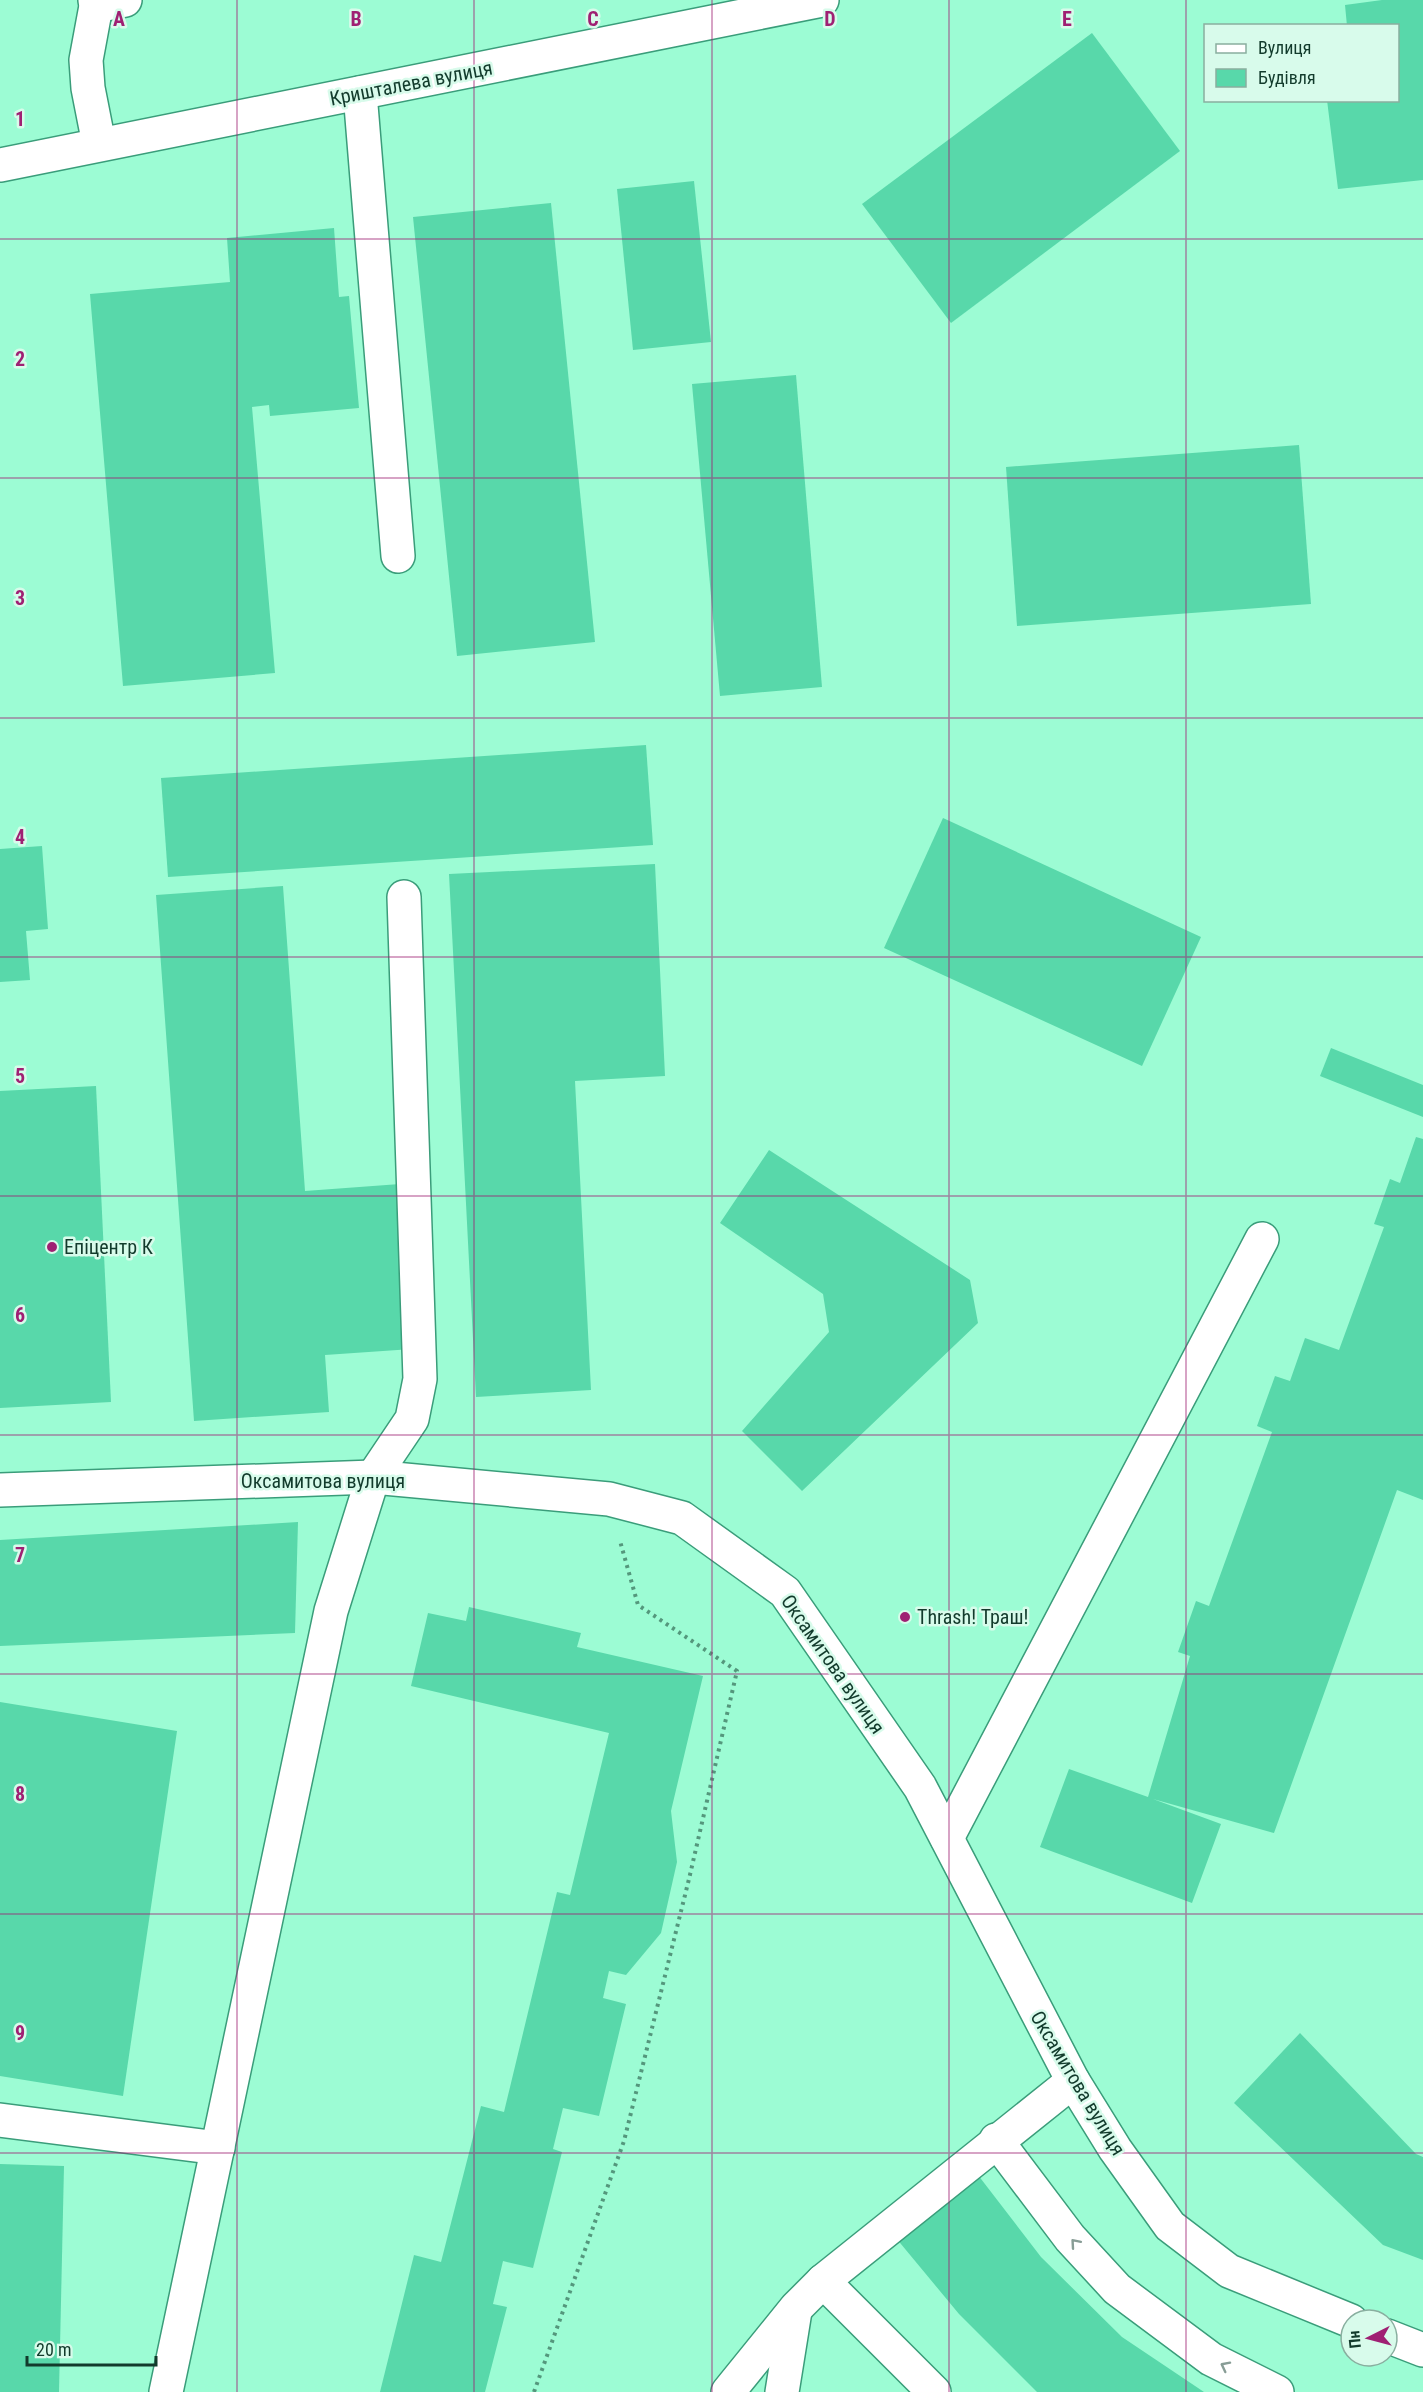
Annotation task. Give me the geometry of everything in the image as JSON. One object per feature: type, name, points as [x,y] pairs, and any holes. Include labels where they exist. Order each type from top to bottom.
[{"type":"street","name":"Кришталева вулиця","points":[[0,165],[822,0]]},
{"type":"street","points":[[99,144],[87,88],[86,60],[105,2]]},
{"type":"street","points":[[360,93],[398,556]]},
{"type":"street","points":[[166,2392],[331,1611],[373,1477],[412,1419],[420,1379],[404,897]]},
{"type":"street","points":[[946,1838],[1262,1239]]},
{"type":"street","name":"Оксамитова вулиця","points":[[0,1490],[373,1477],[609,1499],[682,1518],[785,1592],[920,1788],[1073,2081],[1115,2149],[1170,2226],[1229,2271],[1339,2316]]},
{"type":"street","points":[[728,2392],[796,2308],[823,2281],[996,2140],[1073,2081]]},
{"type":"street","points":[[0,2120],[218,2148]]},
{"type":"street","points":[[996,2140],[1070,2238],[1117,2289],[1211,2359],[1277,2392]]},
{"type":"street","points":[[823,2281],[934,2392]]},
{"type":"street","points":[[782,2392],[796,2308]]},
{"type":"street","points":[[1399,2341],[1423,2350]]},
{"type":"path","points":[[534,2392],[624,2141],[689,1879],[736,1671],[638,1605],[609,1499]]},
{"type":"building","points":[[1382,0],[1423,0],[1423,180],[1338,189],[1327,102],[1399,102],[1399,24],[1347,24],[1345,5]]},
{"type":"building","points":[[1092,33],[1180,151],[951,323],[862,204]]},
{"type":"building","points":[[694,181],[711,342],[633,350],[617,189]]},
{"type":"building","points":[[551,203],[595,642],[457,656],[413,217]]},
{"type":"building","points":[[334,228],[339,297],[349,296],[359,408],[270,416],[269,405],[252,407],[275,673],[123,686],[90,294],[230,282],[227,238]]},
{"type":"building","points":[[796,375],[822,687],[720,696],[692,384]]},
{"type":"building","points":[[1299,445],[1311,604],[1017,626],[1006,467]]},
{"type":"building","points":[[646,745],[653,845],[168,877],[161,778]]},
{"type":"building","points":[[943,818],[1201,937],[1142,1066],[884,948]]},
{"type":"building","points":[[42,846],[48,929],[26,931],[30,980],[0,982],[0,849]]},
{"type":"building","points":[[655,864],[665,1076],[575,1081],[591,1390],[476,1397],[449,874]]},
{"type":"building","points":[[283,886],[305,1191],[400,1184],[412,1349],[325,1355],[329,1412],[194,1421],[156,895]]},
{"type":"building","points":[[1331,1048],[1423,1085],[1423,1117],[1320,1076]]},
{"type":"building","name":"Епіцентр К","points":[[96,1086],[111,1402],[0,1408],[0,1091]]},
{"type":"building","points":[[1416,1137],[1423,1139],[1423,1500],[1397,1490],[1274,1833],[1153,1799],[1221,1824],[1192,1903],[1040,1847],[1069,1769],[1148,1797],[1190,1656],[1178,1652],[1196,1601],[1209,1606],[1272,1432],[1257,1426],[1275,1376],[1290,1381],[1305,1338],[1339,1350],[1384,1227],[1374,1224],[1390,1179],[1400,1183]]},
{"type":"building","points":[[769,1150],[970,1280],[978,1323],[802,1491],[742,1431],[829,1332],[823,1294],[720,1223]]},
{"type":"building","points":[[298,1522],[295,1633],[0,1646],[0,1540]]},
{"type":"building","points":[[469,1607],[581,1633],[577,1647],[703,1676],[671,1811],[677,1862],[661,1933],[626,1975],[609,1971],[603,1998],[626,2004],[599,2116],[563,2108],[553,2149],[562,2152],[533,2268],[503,2261],[493,2304],[507,2307],[485,2392],[380,2392],[414,2255],[441,2262],[481,2106],[504,2112],[557,1892],[570,1895],[609,1733],[411,1686],[428,1613],[466,1621]]},
{"type":"building","points":[[0,1702],[177,1731],[123,2096],[0,2076]]},
{"type":"building","points":[[1300,2033],[1416,2154],[1423,2157],[1423,2260],[1383,2245],[1234,2103]]},
{"type":"building","points":[[0,2164],[64,2166],[59,2392],[0,2392]]},
{"type":"building","points":[[978,2175],[1041,2257],[1122,2337],[1204,2392],[1037,2392],[959,2314],[896,2238]]},
{"type":"place","name":"Епіцентр К","points":[[52,1247]]},
{"type":"place","name":"Thrash! Траш!","points":[[905,1617]]}]
